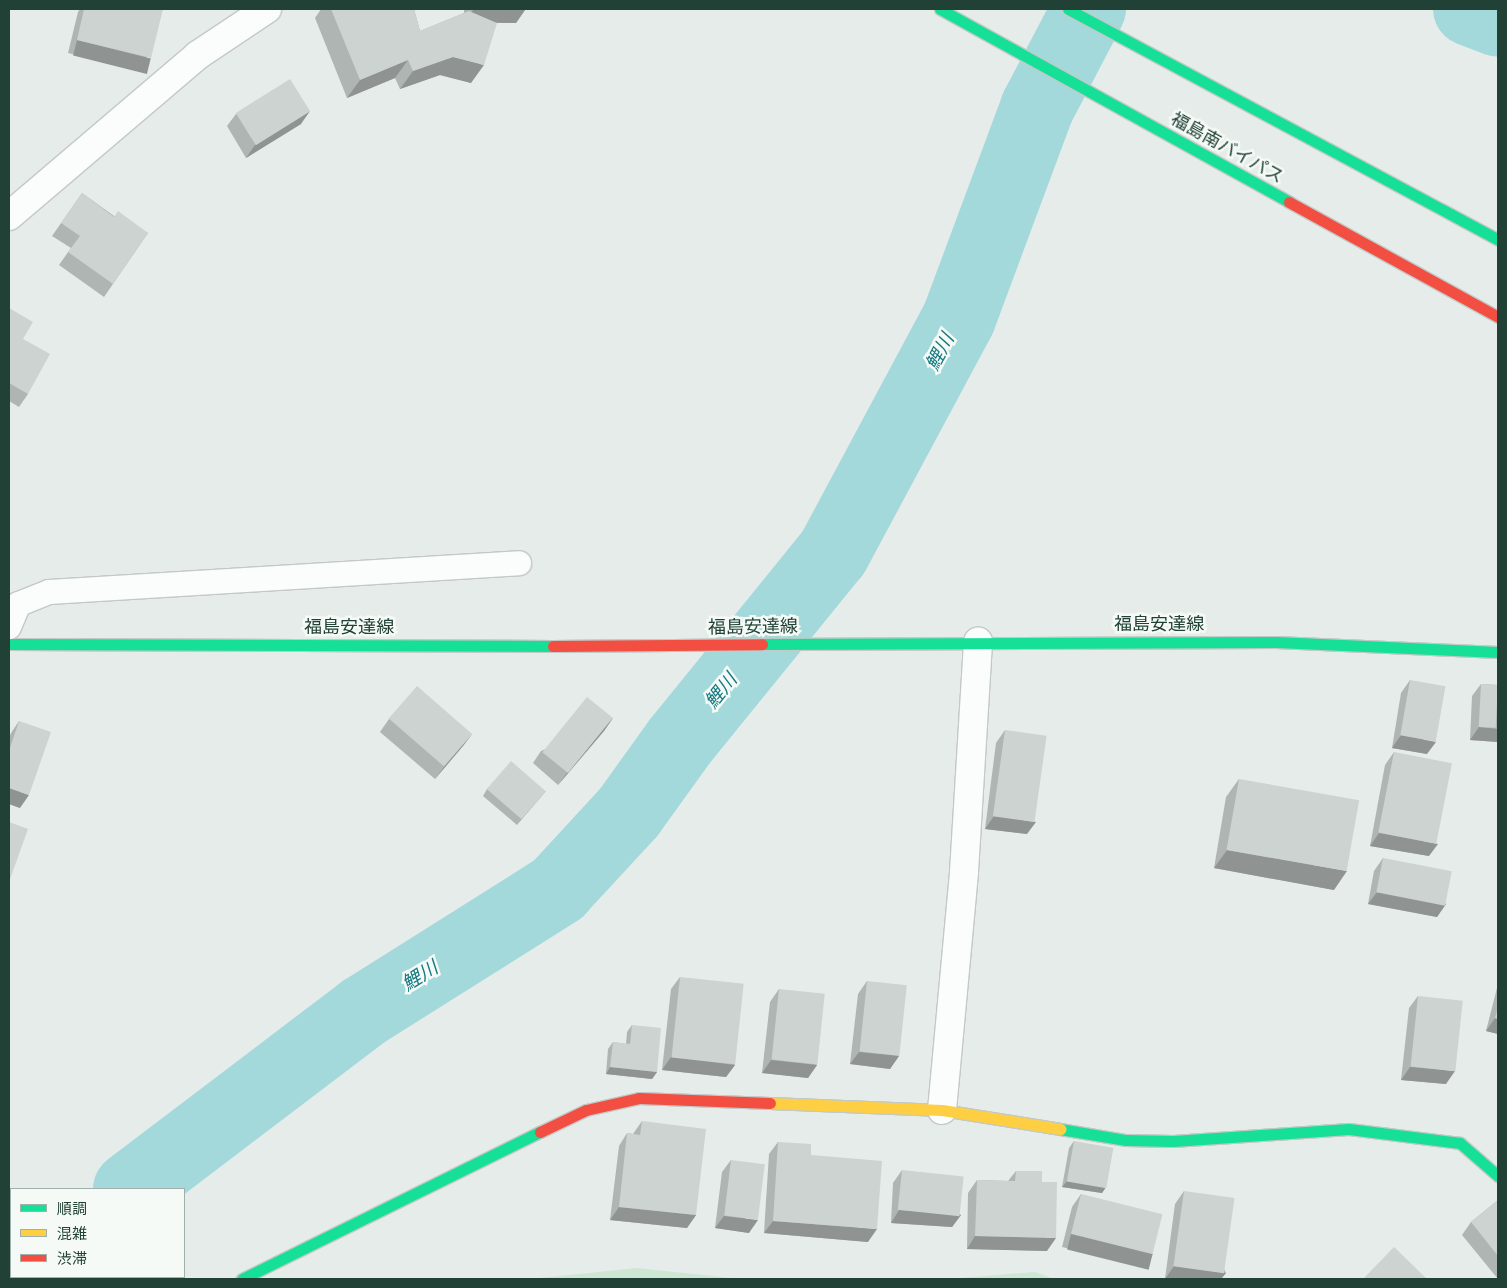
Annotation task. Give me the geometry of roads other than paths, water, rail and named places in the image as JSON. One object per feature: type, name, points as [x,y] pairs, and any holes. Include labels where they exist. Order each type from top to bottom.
[{"type":"main road","name":"福島南バイパス","points":[[940,9],[1498,317]]},
{"type":"main road","points":[[1068,9],[1498,240]]},
{"type":"main road","name":"福島安達線","points":[[9,644],[609,646],[978,641],[1276,642],[1498,652]]},
{"type":"main road","points":[[242,1279],[586,1110],[639,1098],[942,1110],[1126,1140],[1173,1141],[1349,1129],[1460,1143],[1498,1176]]},
{"type":"street","points":[[9,216],[198,54],[267,9]]},
{"type":"street","points":[[942,1110],[964,872],[978,641]]},
{"type":"lane","points":[[9,627],[18,604],[49,592],[519,562]]},
{"type":"waterway","name":"鯉川","points":[[131,1188],[363,1012],[558,889],[629,812],[680,741],[833,553],[959,318],[1037,108],[1089,9]]},
{"type":"waterway","name":"鯉川","points":[[1470,9],[1498,20]]}]
